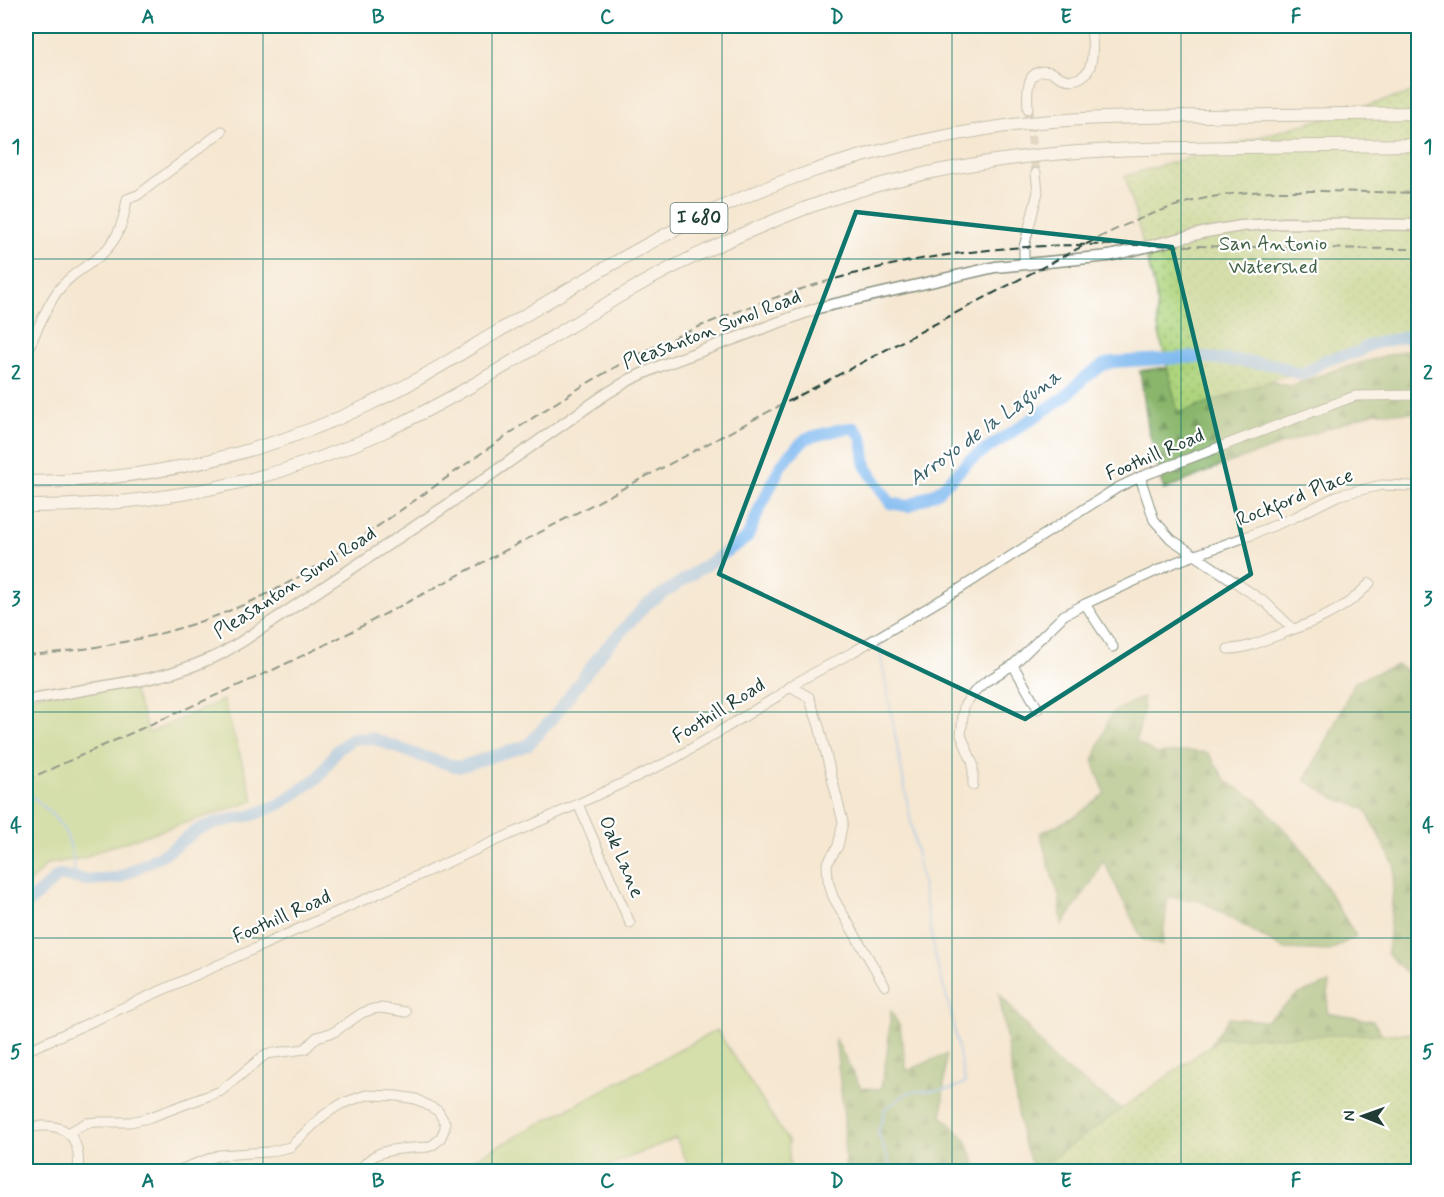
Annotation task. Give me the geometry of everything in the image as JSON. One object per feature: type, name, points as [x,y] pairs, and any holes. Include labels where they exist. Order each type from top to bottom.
[{"type":"highway","name":"I 680","points":[[26,482],[64,482],[110,478],[197,464],[253,449],[328,423],[411,383],[608,266],[674,230],[748,196],[851,159],[957,134],[1060,120],[1419,113]]},
{"type":"highway","name":"I 680","points":[[26,506],[114,503],[169,496],[294,468],[336,452],[426,411],[622,295],[713,247],[810,207],[914,177],[1015,158],[1112,150],[1419,145]]},
{"type":"main road","name":"Pleasanton Sunol Road","points":[[26,700],[163,675],[219,655],[443,507],[587,406],[631,379],[660,366],[818,308],[995,267],[1109,256],[1206,232],[1241,226],[1285,223],[1419,225]]},
{"type":"street","points":[[26,31],[28,26]]},
{"type":"street","points":[[1028,109],[1029,83],[1039,72],[1050,72],[1072,80],[1087,74],[1093,51],[1091,26]]},
{"type":"street","points":[[26,354],[57,292],[71,276],[108,249],[118,234],[127,199],[138,195],[222,131]]},
{"type":"street","points":[[1024,263],[1024,247],[1038,192],[1036,173]]},
{"type":"street","name":"Foothill Road","points":[[26,1051],[674,759],[778,696],[790,686],[897,627],[1117,488],[1140,477],[1355,396],[1419,395]]},
{"type":"street","points":[[1140,477],[1154,520],[1171,539],[1266,603],[1293,629]]},
{"type":"street","name":"Rockford Place","points":[[973,785],[973,764],[961,735],[964,706],[974,692],[1013,665],[1064,615],[1194,555],[1295,517],[1339,495],[1382,485],[1410,486]]},
{"type":"street","points":[[1228,649],[1254,644],[1304,626],[1353,599],[1370,583]]},
{"type":"street","points":[[1085,604],[1113,647]]},
{"type":"street","points":[[1013,665],[1038,709]]},
{"type":"street","points":[[790,686],[809,697],[819,726],[843,822],[838,846],[827,864],[828,880],[833,897],[885,986]]},
{"type":"street","name":"Oak Lane","points":[[578,804],[630,923]]},
{"type":"street","points":[[69,1133],[86,1124],[130,1122],[148,1118],[221,1091],[266,1053],[305,1049],[317,1037],[334,1032],[362,1012],[381,1008],[406,1012]]},
{"type":"street","points":[[174,1172],[219,1155],[268,1152],[290,1147],[324,1115],[341,1104],[366,1095],[416,1099],[438,1111],[445,1123],[445,1128],[440,1139],[434,1144],[428,1147],[376,1155],[358,1172]]},
{"type":"street","points":[[26,1128],[40,1125],[52,1126],[60,1127],[69,1133],[78,1151],[78,1172]]},
{"type":"highlighted area","points":[[856,212],[1172,247],[1251,574],[1025,719],[719,574]]},
{"type":"green space","name":"San Antonio Watershed","points":[[1418,91],[1418,330],[1178,413],[1158,328],[1156,293],[1125,176]]},
{"type":"green space","points":[[1418,347],[1418,413],[1375,412],[1223,465],[1164,490],[1148,427],[1140,371],[1160,368],[1217,369],[1290,386],[1335,370]]},
{"type":"green space","points":[[1397,665],[1418,678],[1418,984],[1387,953],[1395,867],[1365,809],[1335,798],[1304,780],[1325,744],[1355,681]]},
{"type":"green space","points":[[129,679],[149,733],[223,700],[254,801],[100,850],[84,858],[47,864],[26,886],[26,697]]},
{"type":"green space","points":[[1143,697],[1143,712],[1136,742],[1157,754],[1189,751],[1208,753],[1226,781],[1257,800],[1303,850],[1356,936],[1330,951],[1284,949],[1201,901],[1168,897],[1162,946],[1142,939],[1103,860],[1091,883],[1062,926],[1059,895],[1040,833],[1076,816],[1105,793],[1093,761],[1111,713]]},
{"type":"green space","points":[[1329,983],[1327,1013],[1373,1021],[1398,1057],[1418,1171],[1200,1060],[1229,1018],[1266,1021],[1297,995]]},
{"type":"green space","points":[[999,993],[1055,1061],[1126,1112],[1155,1171],[1034,1171],[1022,1138]]},
{"type":"green space","points":[[891,1011],[900,1027],[907,1071],[946,1054],[942,1116],[966,1140],[978,1171],[845,1171],[844,1117],[835,1038],[861,1088],[881,1089]]},
{"type":"green space","points":[[717,1030],[788,1141],[790,1171],[691,1171],[676,1138],[596,1171],[452,1171],[541,1123]]},
{"type":"green space","points":[[1418,1033],[1418,1171],[1035,1171],[1221,1038]]},
{"type":"waterway","name":"Arroyo de la Laguna","points":[[26,905],[59,875],[87,880],[118,878],[169,851],[197,830],[215,823],[253,815],[280,804],[319,777],[337,750],[352,739],[372,738],[420,756],[459,767],[528,745],[556,714],[602,652],[647,604],[747,538],[781,465],[807,438],[854,428],[862,437],[866,467],[890,503],[908,506],[939,491],[970,460],[1066,396],[1084,378],[1103,365],[1113,362],[1198,357],[1277,365],[1303,374],[1325,360],[1359,352],[1373,344],[1418,334]]},
{"type":"waterway","points":[[879,646],[936,960],[951,1013],[965,1083],[951,1089],[909,1092],[885,1109],[878,1133],[893,1172]]},
{"type":"waterway","points":[[26,791],[62,827],[71,848],[75,878]]},
{"type":"tunnel","points":[[1028,109],[1036,173]]},
{"type":"railway","points":[[26,780],[275,669],[347,634],[1128,224],[1191,201],[1236,193],[1285,191],[1418,193]]},
{"type":"railway","points":[[26,655],[106,645],[159,634],[211,618],[257,599],[335,555],[523,424],[626,361],[733,313],[809,287],[885,266],[962,253],[1020,247],[1107,245],[1418,249]]}]
